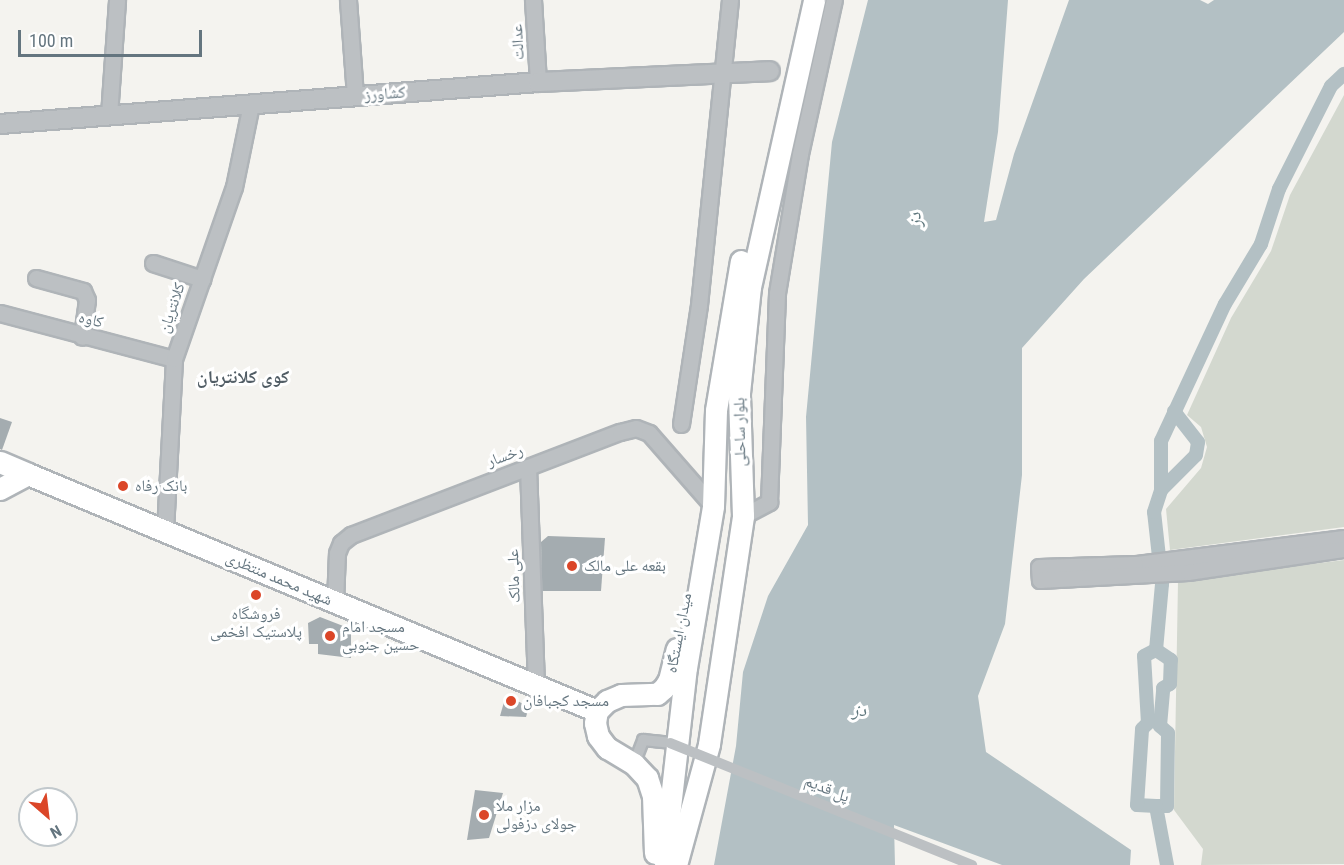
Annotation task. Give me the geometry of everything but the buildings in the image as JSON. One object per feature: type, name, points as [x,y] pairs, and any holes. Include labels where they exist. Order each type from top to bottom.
[{"type":"main road","name":"بلوار ساحلی","points":[[663,865],[686,668],[713,506],[716,410],[736,282],[802,0]]},
{"type":"main road","name":"بلوار ساحلی","points":[[676,865],[712,721],[743,516],[740,410],[750,287],[814,0]]},
{"type":"main road","points":[[716,410],[728,404],[740,410]]},
{"type":"main road","name":"شهید محمد منتظری","points":[[0,462],[597,711]]},
{"type":"main road","points":[[0,489],[28,474]]},
{"type":"main road","name":"میدان ایستگاه","points":[[597,711],[621,695],[657,694],[669,680],[693,561],[713,506]]},
{"type":"main road","points":[[686,668],[693,679],[706,682],[720,670]]},
{"type":"main road","points":[[680,720],[687,711],[697,708],[707,712],[712,721]]},
{"type":"main road","points":[[597,711],[598,736],[607,748],[634,764],[647,778],[653,795],[655,865]]},
{"type":"street","points":[[109,115],[117,0]]},
{"type":"street","points":[[348,0],[355,96]]},
{"type":"street","name":"عدالت","points":[[533,0],[538,82]]},
{"type":"street","points":[[681,423],[699,305],[730,0]]},
{"type":"street","points":[[743,516],[769,502],[777,293],[800,154],[834,0]]},
{"type":"street","name":"کشاورز","points":[[0,124],[538,82],[722,76],[770,71]]},
{"type":"street","name":"کلانتریان","points":[[165,531],[174,358],[234,187],[251,104]]},
{"type":"street","points":[[153,263],[202,279]]},
{"type":"street","points":[[36,278],[83,291],[87,300],[82,337]]},
{"type":"street","name":"کاوه","points":[[0,313],[82,337],[174,358]]},
{"type":"street","name":"رخسار","points":[[335,602],[337,554],[341,543],[351,535],[636,428],[649,433],[666,450],[713,506]]},
{"type":"street","name":"علی مالک","points":[[528,467],[536,684]]},
{"type":"street","points":[[1344,538],[1092,572],[1188,572],[1344,549]]},
{"type":"street","name":"پل قدیم","points":[[634,764],[643,740],[670,743],[972,865]]},
{"type":"shaded area","points":[[1344,95],[1344,527],[1170,550],[1166,509],[1201,468],[1207,447],[1201,427],[1187,415],[1231,318],[1271,251],[1290,195]]},
{"type":"shaded area","points":[[1344,560],[1344,864],[1201,865],[1203,849],[1174,810],[1178,581]]},
{"type":"water","name":"دز","points":[[868,0],[1008,0],[998,132],[984,222],[996,220],[1014,154],[1069,0],[1200,0],[1208,4],[1214,0],[1344,0],[1344,32],[1084,279],[1022,348],[1022,475],[1005,624],[978,696],[986,752],[1131,850],[1130,865],[1002,865],[894,825],[895,865],[714,865],[736,746],[743,672],[768,596],[808,525],[806,417],[832,142]]},
{"type":"waterway","points":[[1167,865],[1156,806],[1137,805],[1142,729],[1148,723],[1144,656],[1156,650],[1162,584],[1154,512],[1161,490],[1161,441],[1225,304],[1261,244],[1279,189],[1331,86],[1344,74]]},
{"type":"waterway","points":[[1161,490],[1196,455],[1198,442],[1174,411]]},
{"type":"waterway","points":[[1156,650],[1171,660],[1170,684],[1163,688],[1160,726],[1168,733],[1167,806],[1156,806]]},
{"type":"place","name":"بانک رفاه","points":[[123,486]]},
{"type":"place","name":"بقعه علی مالک","points":[[572,566]]},
{"type":"place","name":"فروشگاه پلاستیک افخمی","points":[[256,595]]},
{"type":"place","name":"مسجد امام حسین جنوبی","points":[[330,636]]},
{"type":"place","name":"مسجد کجبافان","points":[[511,701]]},
{"type":"place","name":"مزار ملا جولای دزفولی","points":[[484,815]]},
{"type":"district","name":"کوی کلانتریان","points":[[243,377]]}]
